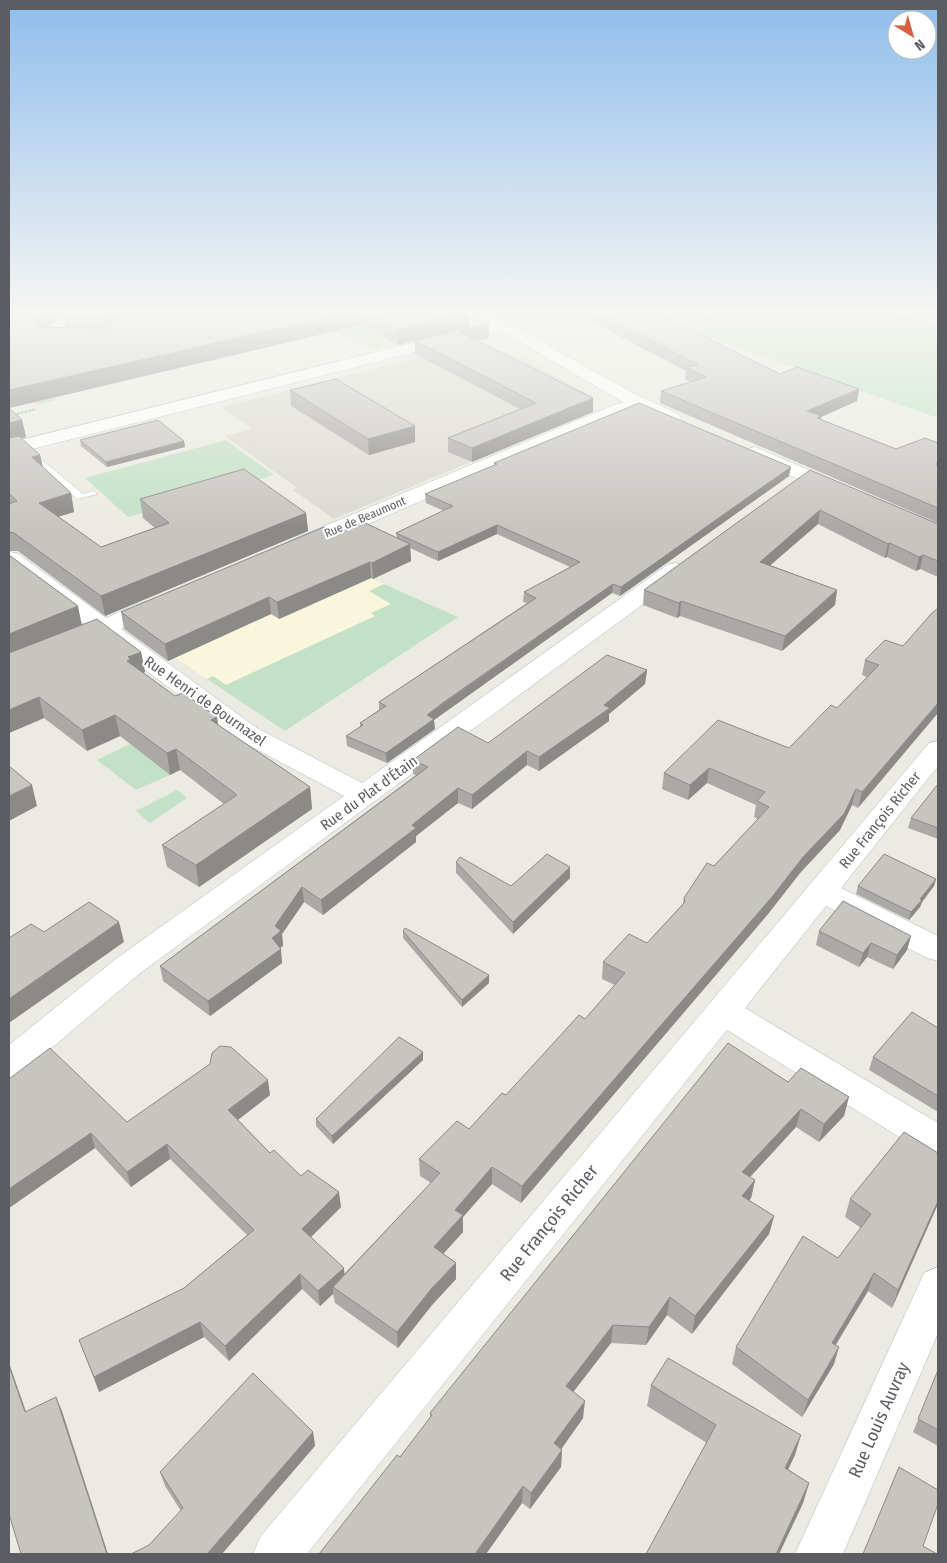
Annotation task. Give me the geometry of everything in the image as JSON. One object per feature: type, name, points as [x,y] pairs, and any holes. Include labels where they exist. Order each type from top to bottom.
[{"type":"street","points":[[15,447],[276,382]]},
{"type":"street","points":[[600,382],[639,404],[686,424]]},
{"type":"street","name":"Rue de Beaumont","points":[[278,554],[620,410],[639,404]]},
{"type":"street","points":[[741,447],[858,497]]},
{"type":"street","points":[[782,491],[806,475]]},
{"type":"street","name":"Rue du Plat d'Étain","points":[[9,1064],[128,966],[697,554]]},
{"type":"street","name":"Rue Henri de Bournazel","points":[[9,558],[248,734],[365,796]]},
{"type":"street","points":[[9,667],[178,596]]},
{"type":"street","name":"Rue François Richer","points":[[277,1554],[938,750]]},
{"type":"street","points":[[822,891],[938,950]]},
{"type":"street","points":[[724,1010],[938,1142]]},
{"type":"street","name":"Rue Louis Auvray","points":[[819,1554],[938,1286]]},
{"type":"lane","points":[[15,447],[81,497],[93,494]]},
{"type":"path","points":[[9,416],[36,409]]},
{"type":"shaded area","points":[[321,382],[566,382],[596,399],[487,444],[500,450],[334,519],[293,490],[297,488],[225,436],[252,429],[222,407]]},
{"type":"shaded area","points":[[312,552],[458,617],[285,731],[132,629]]},
{"type":"green space","points":[[30,382],[120,382],[52,398],[57,400],[37,405],[14,386]]},
{"type":"green space","points":[[835,382],[938,382],[938,418]]},
{"type":"green space","points":[[226,440],[274,475],[128,517],[85,478]]},
{"type":"green space","points":[[384,584],[458,617],[285,731],[207,679],[213,676],[226,685],[375,616],[371,613],[391,604],[369,591]]},
{"type":"green space","points":[[130,744],[170,775],[136,790],[97,760]]},
{"type":"green space","points":[[177,790],[187,798],[150,823],[136,811]]},
{"type":"building","points":[[9,382],[44,382],[9,390]]},
{"type":"building","points":[[324,382],[341,382],[415,426],[368,439],[290,390]]},
{"type":"building","points":[[495,382],[560,382],[593,398],[472,448],[448,438],[536,403]]},
{"type":"building","points":[[690,382],[839,382],[859,389],[807,411],[821,416],[817,418],[896,449],[925,438],[938,443],[938,463],[936,464],[938,465],[938,508],[661,391]]},
{"type":"building","points":[[639,403],[791,467],[621,587],[613,584],[444,702],[427,715],[434,719],[386,753],[346,736],[363,725],[360,723],[386,706],[379,702],[536,598],[524,592],[580,562],[497,525],[438,552],[396,533],[453,506],[425,494],[497,464],[494,463]]},
{"type":"building","points":[[9,408],[22,420],[9,423]]},
{"type":"building","points":[[158,420],[184,441],[106,462],[80,440]]},
{"type":"building","points":[[19,436],[40,455],[32,457],[71,493],[39,503],[101,547],[169,523],[140,499],[244,469],[306,513],[101,596],[14,533],[9,532],[9,504],[17,501],[9,493],[9,438]]},
{"type":"building","points":[[810,470],[938,524],[938,561],[923,555],[919,557],[890,543],[888,544],[820,510],[760,562],[837,590],[785,636],[681,601],[679,603],[644,590]]},
{"type":"building","points":[[363,522],[410,544],[372,563],[370,562],[277,602],[269,597],[165,644],[121,612],[324,527],[334,535]]},
{"type":"building","points":[[9,555],[78,606],[9,634]]},
{"type":"building","points":[[938,608],[938,703],[862,792],[856,789],[844,814],[803,857],[772,897],[522,1186],[492,1167],[455,1210],[463,1215],[434,1247],[456,1263],[432,1288],[397,1332],[333,1287],[440,1173],[419,1159],[457,1121],[469,1129],[502,1093],[506,1095],[579,1015],[585,1019],[625,973],[603,962],[629,934],[647,943],[685,902],[684,898],[707,863],[714,866],[769,807],[757,801],[765,792],[709,768],[690,785],[664,773],[718,720],[789,748],[831,705],[837,708],[879,665],[865,660],[885,640],[903,646]]},
{"type":"building","points":[[97,619],[141,652],[128,657],[131,659],[127,661],[175,696],[183,693],[217,717],[211,720],[310,787],[196,865],[162,845],[237,795],[176,749],[167,753],[115,715],[82,730],[39,697],[9,710],[9,653]]},
{"type":"building","points":[[607,655],[647,670],[604,705],[610,708],[539,757],[527,751],[472,795],[458,788],[412,825],[416,828],[321,900],[302,887],[275,926],[281,931],[272,938],[281,949],[208,1001],[160,966],[428,767],[413,760],[458,727],[488,743]]},
{"type":"building","points":[[9,766],[32,785],[9,796]]},
{"type":"building","points":[[938,784],[938,828],[911,818]]},
{"type":"building","points":[[547,854],[570,867],[513,922],[456,862],[460,857],[511,886]]},
{"type":"building","points":[[884,854],[936,879],[920,899],[922,900],[911,912],[858,886]]},
{"type":"building","points":[[843,901],[911,936],[897,955],[871,943],[863,953],[819,931]]},
{"type":"building","points":[[89,902],[119,922],[9,999],[9,938],[31,924],[44,932]]},
{"type":"building","points":[[405,928],[489,975],[462,1000],[403,931]]},
{"type":"building","points":[[912,1012],[938,1028],[938,1096],[873,1057]]},
{"type":"building","points":[[399,1037],[423,1052],[332,1136],[316,1119]]},
{"type":"building","points":[[728,1043],[788,1082],[801,1068],[849,1097],[824,1124],[801,1109],[742,1172],[755,1180],[742,1196],[774,1216],[695,1316],[670,1297],[649,1327],[613,1325],[566,1386],[585,1401],[554,1443],[562,1450],[531,1493],[523,1486],[475,1554],[319,1554],[397,1455],[400,1457],[432,1415],[430,1413]]},
{"type":"building","points":[[220,1046],[231,1047],[268,1080],[228,1110],[270,1153],[274,1150],[301,1176],[308,1170],[339,1192],[302,1229],[344,1268],[318,1291],[300,1274],[225,1346],[200,1322],[94,1377],[79,1340],[184,1288],[254,1230],[167,1144],[127,1172],[91,1133],[9,1189],[9,1079],[50,1048],[127,1122],[210,1064],[212,1053]]},
{"type":"building","points":[[904,1132],[938,1153],[938,1201],[898,1290],[874,1273],[832,1343],[839,1347],[808,1400],[736,1347],[803,1236],[838,1258],[871,1214],[850,1199]]},
{"type":"building","points":[[668,1358],[801,1435],[785,1468],[809,1483],[776,1554],[646,1554],[716,1425],[651,1385]]},
{"type":"building","points":[[9,1366],[25,1412],[56,1397],[107,1554],[21,1554],[9,1514]]},
{"type":"building","points":[[938,1370],[938,1430],[918,1419]]},
{"type":"building","points":[[253,1373],[313,1432],[207,1554],[131,1554],[149,1545],[183,1508],[160,1472]]},
{"type":"building","points":[[899,1467],[938,1490],[938,1504],[923,1546],[937,1554],[863,1554]]}]
